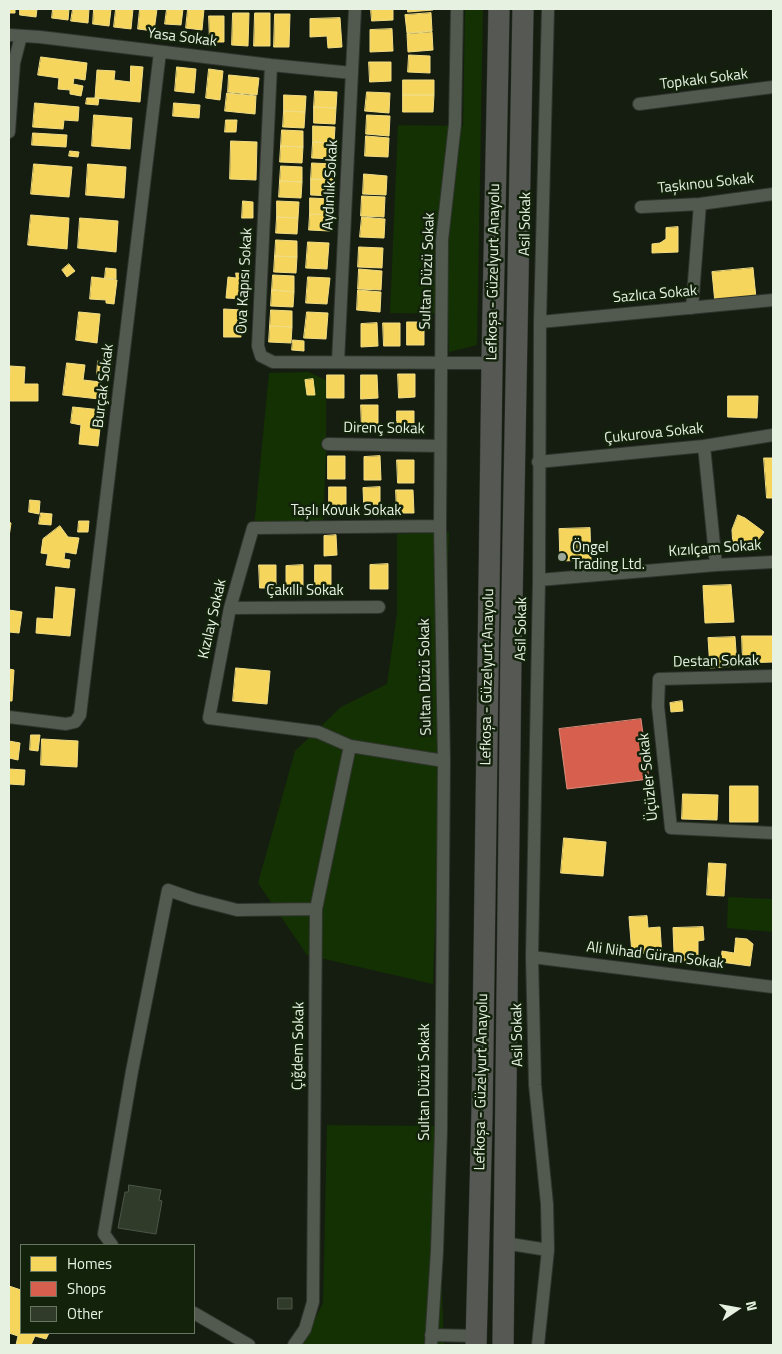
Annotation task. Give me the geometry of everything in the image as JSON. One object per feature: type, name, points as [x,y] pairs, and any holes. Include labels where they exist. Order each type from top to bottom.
[{"type":"highway","name":"Lefkoşa - Güzelyurt Anayolu","points":[[476,1341],[482,1114],[492,363],[499,9]]},
{"type":"highway","name":"Lefkoşa - Güzelyurt Anayolu","points":[[503,1345],[511,634],[523,9]]},
{"type":"street","name":"Aydınlık Sokak","points":[[338,362],[355,9]]},
{"type":"street","name":"Sultan Düzü Sokak","points":[[431,1340],[437,1251],[441,1131],[444,762],[440,526],[442,240],[455,124],[457,9]]},
{"type":"street","name":"Asil Sokak","points":[[538,1345],[548,1250],[547,1204],[535,1085],[532,957],[539,580],[540,322],[548,9]]},
{"type":"street","name":"Yasa Sokak","points":[[15,35],[40,36],[160,52],[352,73]]},
{"type":"street","points":[[9,132],[15,35]]},
{"type":"street","name":"Burçak Sokak","points":[[9,717],[66,724],[75,722],[80,715],[160,52]]},
{"type":"street","name":"Ova Kapısı Sokak","points":[[271,65],[258,346],[261,356],[273,362],[492,363]]},
{"type":"street","name":"Topkakı Sokak","points":[[639,104],[773,87]]},
{"type":"street","name":"Taşkınou Sokak","points":[[641,207],[700,204],[773,194]]},
{"type":"street","points":[[692,308],[700,204]]},
{"type":"street","name":"Sazlıca Sokak","points":[[540,322],[773,300]]},
{"type":"street","name":"Çukurova Sokak","points":[[538,462],[704,446],[773,435]]},
{"type":"street","name":"Direnç Sokak","points":[[328,444],[440,446]]},
{"type":"street","points":[[704,446],[716,565]]},
{"type":"street","name":"Taşlı Kovuk Sokak","points":[[253,528],[440,526]]},
{"type":"street","name":"Kızılay Sokak","points":[[253,528],[230,608],[209,718],[318,732],[350,746]]},
{"type":"street","name":"Kızılçam Sokak","points":[[539,580],[773,562]]},
{"type":"street","name":"Çakıllı Sokak","points":[[230,608],[379,607]]},
{"type":"street","name":"Destan Sokak","points":[[659,679],[773,676]]},
{"type":"street","name":"Üçüzler Sokak","points":[[659,679],[658,706],[671,828],[773,833]]},
{"type":"street","points":[[350,746],[444,762]]},
{"type":"street","name":"Çığdem Sokak","points":[[294,1345],[305,1330],[313,1302],[316,909],[350,746]]},
{"type":"street","points":[[111,1244],[104,1234],[132,1071],[168,890],[237,910],[316,909]]},
{"type":"street","name":"Ali Nihad Güran Sokak","points":[[532,957],[773,987]]},
{"type":"street","points":[[504,1243],[548,1250]]},
{"type":"street","points":[[195,1314],[249,1345]]},
{"type":"street","points":[[431,1340],[476,1341]]},
{"type":"green space","points":[[465,9],[483,9],[477,345],[449,352],[448,314],[390,313],[398,125],[463,126]]},
{"type":"green space","points":[[308,372],[326,380],[323,528],[254,528],[269,373]]},
{"type":"green space","points":[[449,532],[433,984],[307,955],[258,883],[295,751],[341,707],[387,684],[397,613],[397,534]]},
{"type":"green space","points":[[728,897],[773,899],[773,932],[727,928]]},
{"type":"green space","points":[[327,1125],[436,1126],[444,1345],[302,1345],[323,1303]]},
{"type":"building: Homes","points":[[9,9],[15,9],[15,13],[9,13]]},
{"type":"building: Homes","points":[[20,9],[37,9],[36,17],[20,15]]},
{"type":"building: Homes","points":[[53,9],[69,9],[68,20],[52,18]]},
{"type":"building: Homes","points":[[73,9],[89,9],[88,23],[71,21]]},
{"type":"building: Homes","points":[[94,9],[111,9],[109,26],[93,24]]},
{"type":"building: Homes","points":[[116,9],[133,9],[131,29],[114,27]]},
{"type":"building: Homes","points":[[140,9],[157,9],[154,31],[138,29]]},
{"type":"building: Homes","points":[[167,9],[183,9],[181,25],[165,24]]},
{"type":"building: Homes","points":[[188,9],[204,9],[202,30],[186,28]]},
{"type":"building: Homes","points":[[371,9],[393,9],[393,20],[372,21]]},
{"type":"building: Homes","points":[[408,9],[433,9],[433,10],[408,12]]},
{"type":"building: Homes","points":[[233,13],[249,13],[248,46],[232,45]]},
{"type":"building: Homes","points":[[255,13],[270,13],[270,46],[254,46]]},
{"type":"building: Homes","points":[[431,13],[432,31],[407,33],[405,15]]},
{"type":"building: Homes","points":[[275,14],[290,14],[289,47],[274,47]]},
{"type":"building: Homes","points":[[209,16],[224,16],[224,42],[210,42]]},
{"type":"building: Homes","points":[[340,18],[342,47],[328,48],[327,36],[310,37],[310,19]]},
{"type":"building: Homes","points":[[392,29],[393,51],[370,52],[370,30]]},
{"type":"building: Homes","points":[[432,32],[433,50],[408,52],[407,34]]},
{"type":"building: Homes","points":[[409,55],[430,56],[430,73],[408,72]]},
{"type":"building: Homes","points":[[41,57],[87,63],[85,80],[74,78],[73,84],[83,86],[81,96],[70,94],[70,90],[58,89],[59,78],[38,75]]},
{"type":"building: Homes","points":[[369,62],[391,62],[391,81],[370,82]]},
{"type":"building: Homes","points":[[131,66],[143,67],[140,102],[95,98],[97,70],[115,71],[114,80],[130,82]]},
{"type":"building: Homes","points":[[177,67],[196,69],[194,93],[175,91]]},
{"type":"building: Homes","points":[[209,69],[223,71],[220,100],[206,98]]},
{"type":"building: Homes","points":[[229,75],[259,78],[257,95],[228,92]]},
{"type":"building: Homes","points":[[403,80],[434,80],[434,95],[403,95]]},
{"type":"building: Homes","points":[[315,91],[337,92],[336,108],[314,107]]},
{"type":"building: Homes","points":[[367,92],[390,93],[389,113],[365,111]]},
{"type":"building: Homes","points":[[227,93],[256,96],[255,114],[225,111]]},
{"type":"building: Homes","points":[[284,95],[306,96],[305,112],[284,111]]},
{"type":"building: Homes","points":[[403,95],[434,95],[433,112],[403,112]]},
{"type":"building: Homes","points":[[87,98],[99,98],[98,105],[86,104]]},
{"type":"building: Homes","points":[[35,103],[79,107],[78,121],[64,120],[63,129],[33,127]]},
{"type":"building: Homes","points":[[174,103],[200,105],[199,118],[173,116]]},
{"type":"building: Homes","points":[[314,107],[336,108],[335,124],[314,123]]},
{"type":"building: Homes","points":[[284,111],[305,112],[304,128],[283,127]]},
{"type":"building: Homes","points":[[94,115],[132,118],[130,149],[92,146]]},
{"type":"building: Homes","points":[[367,115],[390,116],[389,136],[366,134]]},
{"type":"building: Homes","points":[[226,120],[237,120],[236,132],[225,132]]},
{"type":"building: Homes","points":[[313,126],[335,127],[334,143],[313,142]]},
{"type":"building: Homes","points":[[282,130],[303,131],[303,147],[281,146]]},
{"type":"building: Homes","points":[[33,133],[67,135],[66,147],[32,145]]},
{"type":"building: Homes","points":[[366,136],[389,138],[388,157],[365,156]]},
{"type":"building: Homes","points":[[231,141],[257,142],[256,180],[230,179]]},
{"type":"building: Homes","points":[[313,142],[334,143],[333,159],[312,158]]},
{"type":"building: Homes","points":[[281,146],[303,147],[302,163],[280,162]]},
{"type":"building: Homes","points":[[70,151],[79,152],[78,157],[69,156]]},
{"type":"building: Homes","points":[[312,163],[333,164],[333,180],[311,179]]},
{"type":"building: Homes","points":[[34,164],[72,167],[69,197],[31,194]]},
{"type":"building: Homes","points":[[88,164],[126,167],[124,198],[86,195]]},
{"type":"building: Homes","points":[[281,166],[302,167],[302,182],[280,181]]},
{"type":"building: Homes","points":[[364,174],[387,176],[386,195],[363,194]]},
{"type":"building: Homes","points":[[311,179],[333,180],[332,196],[311,195]]},
{"type":"building: Homes","points":[[280,181],[302,182],[301,198],[279,197]]},
{"type":"building: Homes","points":[[362,196],[385,197],[384,217],[361,216]]},
{"type":"building: Homes","points":[[310,198],[332,199],[331,215],[310,214]]},
{"type":"building: Homes","points":[[243,201],[253,202],[253,218],[242,218]]},
{"type":"building: Homes","points":[[277,201],[299,202],[298,218],[277,217]]},
{"type":"building: Homes","points":[[310,214],[331,215],[330,231],[309,230]]},
{"type":"building: Homes","points":[[31,215],[69,218],[67,249],[28,245]]},
{"type":"building: Homes","points":[[277,217],[298,218],[297,234],[276,233]]},
{"type":"building: Homes","points":[[362,217],[385,219],[384,238],[360,237]]},
{"type":"building: Homes","points":[[80,218],[118,221],[116,252],[78,248]]},
{"type":"building: Homes","points":[[678,227],[678,252],[652,253],[652,244],[660,243],[666,239],[666,228]]},
{"type":"building: Homes","points":[[276,240],[297,241],[297,257],[275,256]]},
{"type":"building: Homes","points":[[308,242],[329,243],[327,269],[306,268]]},
{"type":"building: Homes","points":[[359,247],[383,248],[382,268],[358,267]]},
{"type":"building: Homes","points":[[275,256],[297,257],[296,273],[274,272]]},
{"type":"building: Homes","points":[[69,264],[75,271],[67,277],[62,270]]},
{"type":"building: Homes","points":[[106,268],[116,269],[116,279],[105,278]]},
{"type":"building: Homes","points":[[753,268],[756,298],[715,303],[712,272]]},
{"type":"building: Homes","points":[[359,269],[382,271],[381,290],[358,289]]},
{"type":"building: Homes","points":[[236,273],[248,274],[246,299],[226,298],[228,277],[236,278]]},
{"type":"building: Homes","points":[[273,275],[294,276],[294,292],[272,290]]},
{"type":"building: Homes","points":[[92,277],[117,280],[114,304],[106,303],[106,300],[90,299]]},
{"type":"building: Homes","points":[[308,277],[330,278],[327,304],[306,303]]},
{"type":"building: Homes","points":[[272,290],[294,292],[293,307],[271,306]]},
{"type":"building: Homes","points":[[358,290],[381,292],[380,312],[357,310]]},
{"type":"building: Homes","points":[[224,309],[242,310],[241,337],[224,337]]},
{"type":"building: Homes","points":[[271,310],[292,311],[292,327],[270,326]]},
{"type":"building: Homes","points":[[79,312],[100,314],[97,343],[76,340]]},
{"type":"building: Homes","points":[[307,312],[328,313],[326,339],[304,338]]},
{"type":"building: Homes","points":[[407,322],[424,322],[424,345],[407,345]]},
{"type":"building: Homes","points":[[377,323],[378,346],[361,347],[361,324]]},
{"type":"building: Homes","points":[[383,323],[400,323],[400,346],[384,346]]},
{"type":"building: Homes","points":[[270,326],[292,327],[291,343],[269,342]]},
{"type":"building: Homes","points":[[293,340],[304,341],[304,351],[292,350]]},
{"type":"building: Homes","points":[[98,361],[112,362],[110,377],[97,376]]},
{"type":"building: Homes","points":[[67,363],[85,365],[83,380],[101,382],[99,399],[63,395]]},
{"type":"building: Homes","points":[[10,366],[25,367],[24,384],[38,384],[38,401],[9,401]]},
{"type":"building: Homes","points":[[398,374],[415,374],[415,397],[399,398]]},
{"type":"building: Homes","points":[[327,375],[344,375],[344,398],[327,398]]},
{"type":"building: Homes","points":[[361,375],[377,375],[378,398],[361,399]]},
{"type":"building: Homes","points":[[313,379],[315,395],[307,395],[305,380]]},
{"type":"building: Homes","points":[[728,396],[758,396],[757,418],[728,417]]},
{"type":"building: Homes","points":[[361,405],[378,405],[378,429],[362,429]]},
{"type":"building: Homes","points":[[73,407],[102,410],[98,446],[79,444],[81,425],[71,423]]},
{"type":"building: Homes","points":[[397,411],[414,411],[414,434],[397,434]]},
{"type":"building: Homes","points":[[328,456],[345,456],[345,479],[328,479]]},
{"type":"building: Homes","points":[[380,456],[381,480],[364,480],[364,457]]},
{"type":"building: Homes","points":[[764,458],[773,458],[773,498],[767,498]]},
{"type":"building: Homes","points":[[397,460],[414,460],[414,483],[398,483]]},
{"type":"building: Homes","points":[[329,487],[346,487],[346,510],[329,510]]},
{"type":"building: Homes","points":[[380,487],[380,510],[364,511],[363,488]]},
{"type":"building: Homes","points":[[396,490],[413,490],[414,513],[397,513]]},
{"type":"building: Homes","points":[[30,500],[40,501],[39,514],[29,512]]},
{"type":"building: Homes","points":[[41,513],[52,514],[51,525],[39,524]]},
{"type":"building: Homes","points":[[738,515],[764,532],[752,548],[733,548],[732,530]]},
{"type":"building: Homes","points":[[79,521],[89,521],[88,532],[78,532]]},
{"type":"building: Homes","points":[[60,526],[68,537],[79,538],[76,554],[65,552],[64,559],[70,560],[69,568],[46,565],[48,554],[41,553],[43,539]]},
{"type":"building: Homes","points":[[590,528],[591,560],[560,561],[559,529]]},
{"type":"building: Homes","points":[[336,535],[337,555],[324,556],[324,536]]},
{"type":"building: Homes","points":[[388,564],[388,589],[370,589],[370,565]]},
{"type":"building: Homes","points":[[259,565],[276,565],[276,588],[260,588]]},
{"type":"building: Homes","points":[[303,565],[303,588],[286,589],[286,566]]},
{"type":"building: Homes","points":[[315,565],[331,565],[331,588],[315,588]]},
{"type":"building: Homes","points":[[731,585],[734,622],[705,623],[703,586]]},
{"type":"building: Homes","points":[[56,587],[75,589],[70,636],[36,633],[37,618],[53,619]]},
{"type":"building: Homes","points":[[9,610],[22,612],[19,633],[9,632]]},
{"type":"building: Homes","points":[[742,636],[773,636],[773,662],[743,663]]},
{"type":"building: Homes","points":[[735,637],[737,666],[710,668],[708,638]]},
{"type":"building: Homes","points":[[236,668],[270,671],[267,704],[233,701]]},
{"type":"building: Homes","points":[[9,669],[14,670],[12,701],[9,701]]},
{"type":"building: Homes","points":[[682,701],[683,711],[671,712],[670,703]]},
{"type":"building: Homes","points":[[31,735],[40,735],[38,751],[30,750]]},
{"type":"building: Homes","points":[[42,739],[78,741],[77,767],[41,765]]},
{"type":"building: Homes","points":[[9,741],[20,743],[18,760],[9,758]]},
{"type":"building: Homes","points":[[9,769],[25,770],[24,785],[9,784]]},
{"type":"building: Homes","points":[[730,786],[758,786],[758,822],[730,822]]},
{"type":"building: Homes","points":[[683,794],[718,795],[717,820],[682,819]]},
{"type":"building: Homes","points":[[564,838],[606,842],[603,876],[561,873]]},
{"type":"building: Homes","points":[[709,863],[726,864],[724,896],[707,895]]},
{"type":"building: Homes","points":[[647,916],[648,928],[660,927],[662,957],[647,958],[647,953],[632,954],[629,917]]},
{"type":"building: Homes","points":[[703,927],[704,940],[698,941],[698,960],[682,961],[682,953],[674,953],[673,928]]},
{"type":"building: Homes","points":[[736,938],[747,939],[753,944],[750,966],[721,962],[722,951],[734,953]]},
{"type":"building: Homes","points":[[9,1286],[20,1290],[20,1334],[48,1334],[46,1339],[35,1336],[31,1345],[16,1345],[18,1336],[9,1333]]},
{"type":"building: Shops","points":[[641,719],[649,779],[567,789],[559,729]]},
{"type":"building: Other","points":[[129,1185],[161,1190],[159,1200],[162,1201],[156,1234],[118,1228],[125,1192],[128,1192]]},
{"type":"building: Other","points":[[278,1298],[292,1298],[292,1309],[278,1309]]},
{"type":"place","name":"Öngel Trading Ltd.","points":[[562,557]]}]
